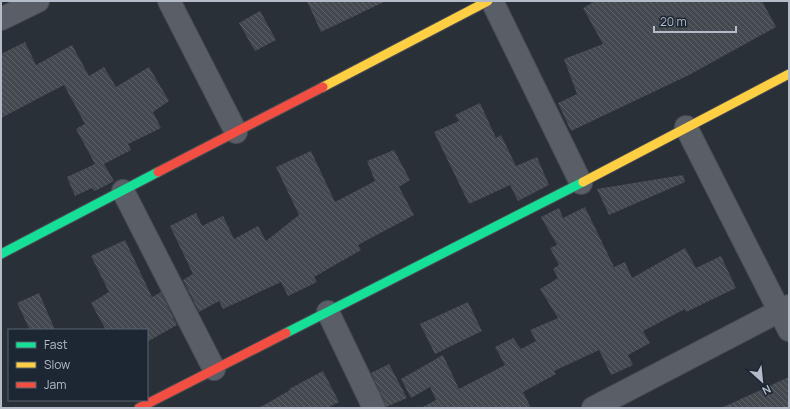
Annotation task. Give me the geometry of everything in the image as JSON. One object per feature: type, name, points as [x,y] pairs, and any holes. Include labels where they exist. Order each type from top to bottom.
[{"type":"street","points":[[1,19],[38,1]]},
{"type":"street","points":[[169,1],[236,132]]},
{"type":"street","points":[[1,254],[488,1]]},
{"type":"street","points":[[492,1],[581,183]]},
{"type":"street","points":[[139,408],[581,183],[789,74]]},
{"type":"street","points":[[686,128],[784,308],[789,330]]},
{"type":"street","points":[[123,190],[214,369]]},
{"type":"street","points":[[593,408],[784,308]]},
{"type":"street","points":[[328,312],[374,408]]},
{"type":"building","points":[[307,1],[386,1],[321,32]]},
{"type":"building","points":[[595,1],[762,1],[776,27],[689,75],[571,131],[558,103],[577,94],[564,59],[603,44],[583,8]]},
{"type":"building","points":[[260,11],[276,40],[255,51],[239,23]]},
{"type":"building","points":[[25,42],[36,65],[72,45],[89,76],[104,67],[116,87],[149,67],[169,101],[153,112],[161,128],[128,144],[131,150],[104,164],[114,181],[95,191],[92,188],[75,196],[67,177],[95,164],[76,129],[85,124],[64,85],[1,118],[1,54]]},
{"type":"building","points":[[480,103],[496,138],[501,135],[516,166],[537,157],[549,185],[518,201],[510,185],[469,204],[434,132],[459,121],[455,115]]},
{"type":"building","points":[[394,150],[410,180],[399,187],[414,215],[358,245],[361,250],[314,277],[317,282],[288,296],[281,282],[223,309],[219,301],[199,312],[183,280],[193,274],[170,226],[196,213],[202,226],[223,216],[234,239],[258,226],[266,241],[299,215],[276,167],[311,151],[335,202],[375,181],[367,161]]},
{"type":"building","points":[[683,175],[685,182],[609,215],[597,189]]},
{"type":"building","points":[[585,207],[614,267],[625,262],[632,278],[685,248],[696,268],[721,256],[736,288],[686,312],[685,309],[643,331],[650,343],[628,355],[633,365],[611,375],[599,350],[554,371],[556,374],[523,392],[531,408],[421,408],[436,400],[430,387],[411,398],[401,379],[443,355],[459,389],[505,365],[495,347],[513,338],[521,349],[536,341],[530,330],[558,318],[540,289],[558,278],[553,269],[559,265],[550,248],[557,245],[541,217],[559,208],[563,218]]},
{"type":"building","points":[[125,240],[152,297],[161,292],[177,325],[148,341],[148,329],[105,329],[91,303],[109,292],[91,256]]},
{"type":"building","points":[[39,293],[55,329],[30,329],[17,303]]},
{"type":"building","points":[[468,302],[482,331],[435,354],[420,324]]},
{"type":"building","points":[[389,364],[407,398],[386,407],[371,373]]},
{"type":"building","points":[[323,371],[339,402],[327,408],[259,408],[290,390],[289,389]]},
{"type":"building","points":[[789,377],[789,408],[721,408]]},
{"type":"traffic: fast","points":[[1,254],[158,172]]},
{"type":"traffic: fast","points":[[286,333],[583,182]]},
{"type":"traffic: slow","points":[[323,87],[488,1]]},
{"type":"traffic: slow","points":[[583,182],[789,74]]},
{"type":"traffic: jam","points":[[158,172],[323,87]]},
{"type":"traffic: jam","points":[[139,408],[286,333]]}]
